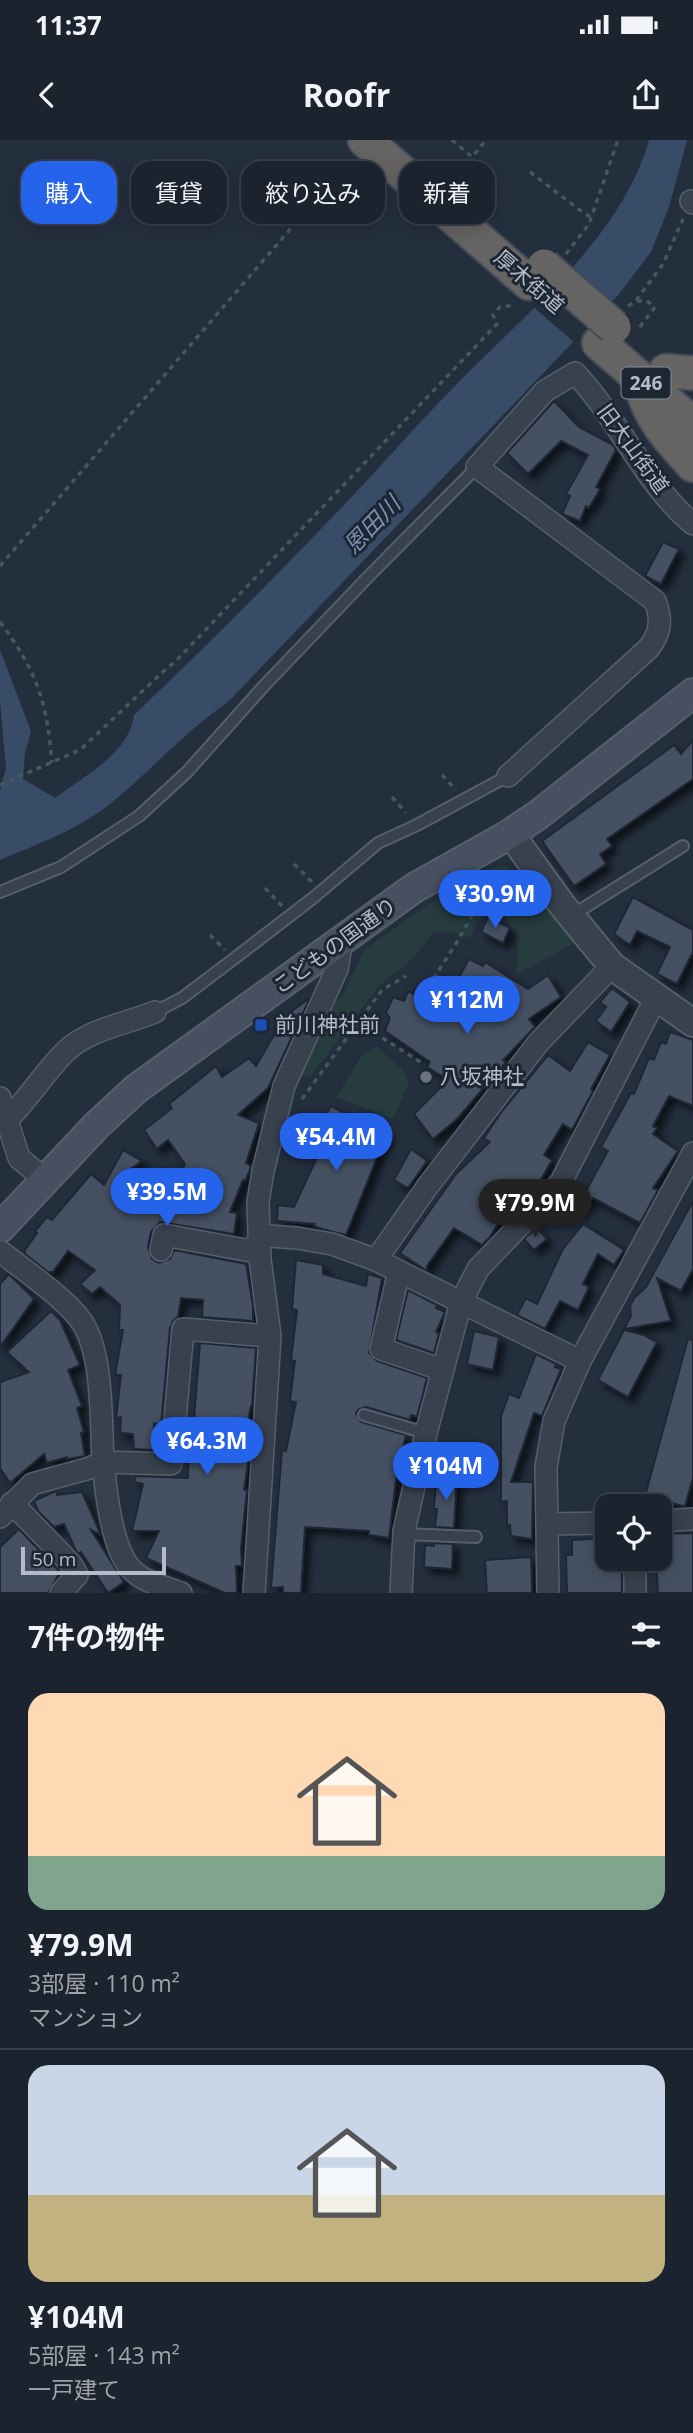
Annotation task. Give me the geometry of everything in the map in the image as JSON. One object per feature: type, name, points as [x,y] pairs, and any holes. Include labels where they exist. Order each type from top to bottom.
[{"type":"highway","name":"厚木街道","points":[[377,140],[537,274],[620,326],[667,374],[693,394]]},
{"type":"highway","name":"厚木街道","points":[[667,374],[693,424]]},
{"type":"highway","points":[[667,374],[644,397],[657,422],[693,465]]},
{"type":"main road","name":"こどもの国通り","points":[[0,1228],[44,1179],[136,1089],[430,878],[538,815],[693,693]]},
{"type":"street","name":"旧大山街道","points":[[477,467],[545,391],[575,373],[654,482],[693,524]]},
{"type":"street","points":[[477,467],[655,601],[661,614],[656,639],[649,648],[508,776]]},
{"type":"street","points":[[510,833],[571,916],[612,966],[693,1023]]},
{"type":"street","points":[[254,1593],[270,1336],[259,1240],[258,1202],[284,1086],[337,970],[342,940]]},
{"type":"street","points":[[376,1260],[436,1176],[538,1043],[612,966]]},
{"type":"street","points":[[401,1593],[404,1534],[426,1433],[461,1302],[478,1269],[561,1182],[657,996]]},
{"type":"street","points":[[8,1119],[66,1051],[96,1032],[155,1012]]},
{"type":"street","points":[[0,1098],[19,1158],[44,1179]]},
{"type":"street","points":[[548,1593],[546,1467],[554,1421],[580,1361],[693,1153]]},
{"type":"street","points":[[157,1238],[251,1251],[259,1240],[269,1236],[332,1244],[376,1260],[580,1361]]},
{"type":"street","points":[[0,1251],[65,1303],[85,1326],[96,1359],[108,1510],[116,1538],[136,1586],[181,1593]]},
{"type":"street","points":[[399,1271],[381,1349],[443,1370]]},
{"type":"street","points":[[61,1593],[78,1576],[71,1564],[6,1510],[32,1484],[103,1462],[171,1464],[183,1329],[270,1336]]},
{"type":"street","points":[[672,1520],[693,1519]]},
{"type":"street","points":[[547,1524],[595,1523]]},
{"type":"street","points":[[635,1571],[635,1593]]},
{"type":"lane","points":[[0,892],[61,867],[139,816],[187,772],[262,688],[477,467]]},
{"type":"lane","points":[[155,1012],[182,998],[321,891],[377,843],[417,825],[508,776]]},
{"type":"lane","points":[[571,916],[683,846]]},
{"type":"lane","points":[[364,1415],[426,1433]]},
{"type":"lane","points":[[404,1534],[476,1537]]},
{"type":"path","points":[[0,566],[377,140]]},
{"type":"path","points":[[452,140],[472,156],[486,140]]},
{"type":"path","points":[[572,248],[591,217],[618,140]]},
{"type":"path","points":[[530,172],[591,217]]},
{"type":"path","points":[[620,326],[663,264],[692,200]]},
{"type":"path","points":[[620,326],[655,307],[647,301],[636,300]]},
{"type":"path","points":[[0,785],[80,750],[174,663],[497,324]]},
{"type":"path","points":[[0,622],[28,664],[40,691],[47,714],[52,763]]},
{"type":"path","points":[[392,797],[417,825]]},
{"type":"path","points":[[294,864],[321,891]]},
{"type":"path","points":[[428,987],[498,870]]},
{"type":"path","points":[[265,888],[290,915]]},
{"type":"path","points":[[210,935],[234,958]]},
{"type":"path","points":[[277,1112],[293,1108],[315,1083],[382,990],[405,976]]},
{"type":"path","points":[[357,1023],[422,1063]]},
{"type":"green space","points":[[506,865],[577,942],[517,974],[517,934],[497,906],[476,923],[471,938],[452,932],[433,933],[414,957],[378,987],[310,1077],[300,1075],[327,1011],[344,993],[364,950],[426,906],[486,870]]},
{"type":"green space","points":[[376,1046],[402,1069],[409,1083],[393,1119],[336,1097],[361,1057]]},
{"type":"water","name":"恩田川","points":[[649,140],[687,140],[669,207],[651,252],[619,294],[228,702],[212,713],[110,804],[57,836],[0,860],[0,791],[6,768],[0,702],[0,650],[31,731],[25,753],[23,779],[55,798],[114,753],[124,741],[134,715],[267,584],[450,391],[565,276],[616,211],[635,177]]},
{"type":"pier","points":[[569,266],[614,304],[576,344],[530,304]]},
{"type":"building","points":[[554,401],[579,427],[613,445],[616,450],[596,487],[600,489],[589,508],[586,506],[580,521],[562,514],[570,496],[566,494],[588,455],[561,441],[528,474],[507,453]]},
{"type":"building","points":[[663,542],[679,549],[661,584],[645,576]]},
{"type":"building","points":[[693,740],[693,779],[607,839],[612,846],[600,854],[606,864],[574,886],[542,841],[674,745],[681,754]]},
{"type":"building","points":[[633,897],[693,930],[693,952],[677,984],[657,974],[670,947],[637,931],[630,945],[614,934]]},
{"type":"building","points":[[488,917],[510,928],[503,943],[481,932]]},
{"type":"building","points":[[469,959],[483,966],[485,962],[528,989],[548,975],[561,997],[529,1019],[535,1027],[503,1060],[506,1062],[457,1119],[433,1139],[414,1114],[448,1080],[427,1067],[430,1062],[385,1031],[390,1018],[386,1013],[393,997],[404,1001],[408,991],[413,994],[415,988],[433,997],[430,1003],[453,1021],[473,987],[458,979]]},
{"type":"building","points":[[612,988],[630,1002],[611,1032],[596,1021],[606,1007],[600,1002]]},
{"type":"building","points":[[310,998],[268,1088],[238,1115],[259,1123],[246,1163],[251,1166],[230,1212],[237,1213],[234,1234],[160,1222],[151,1232],[148,1247],[152,1259],[159,1263],[170,1259],[174,1250],[246,1264],[253,1321],[202,1317],[203,1300],[181,1298],[178,1317],[170,1328],[161,1425],[154,1423],[155,1450],[134,1449],[133,1434],[120,1433],[121,1417],[116,1418],[121,1375],[115,1375],[123,1330],[119,1330],[120,1305],[100,1287],[92,1294],[80,1284],[95,1270],[68,1251],[53,1272],[48,1272],[25,1254],[25,1250],[37,1233],[35,1231],[47,1217],[52,1220],[91,1174],[104,1185],[123,1150],[142,1161],[132,1168],[172,1191],[185,1164],[168,1140],[157,1149],[144,1130],[172,1108],[169,1104],[216,1066],[222,1077],[249,1058],[256,1066],[285,1016]]},
{"type":"building","points":[[670,1032],[693,1040],[693,1106],[669,1096],[653,1126],[657,1128],[653,1134],[678,1151],[653,1188],[658,1190],[640,1223],[593,1198],[578,1211],[576,1209],[608,1151],[601,1147],[631,1093],[634,1094],[649,1058],[654,1060],[661,1042],[666,1044]]},
{"type":"building","points":[[588,1042],[610,1055],[572,1130],[563,1124],[544,1155],[552,1160],[535,1190],[507,1219],[503,1215],[482,1245],[454,1228],[427,1266],[427,1271],[400,1253],[456,1174],[490,1142],[484,1138],[502,1111],[548,1055],[570,1071]]},
{"type":"building","points":[[331,1106],[386,1135],[346,1235],[322,1229],[314,1226],[315,1224],[277,1221],[278,1205],[294,1207],[321,1149],[309,1144],[319,1116],[324,1118]]},
{"type":"building","points":[[411,1149],[427,1161],[408,1188],[394,1180]]},
{"type":"building","points":[[693,1201],[693,1269],[681,1291],[657,1278],[671,1321],[624,1329],[631,1316],[630,1306],[634,1298],[646,1287]]},
{"type":"building","points":[[583,1224],[624,1250],[614,1265],[598,1254],[583,1284],[589,1287],[578,1310],[560,1301],[545,1329],[517,1315],[526,1298],[537,1304],[563,1249]]},
{"type":"building","points":[[536,1227],[547,1239],[534,1250],[524,1239]]},
{"type":"building","points":[[296,1260],[323,1265],[323,1274],[366,1286],[368,1274],[382,1278],[369,1353],[377,1361],[427,1378],[417,1417],[411,1415],[410,1420],[366,1407],[356,1413],[361,1422],[406,1435],[397,1471],[389,1538],[369,1535],[369,1531],[305,1527],[301,1593],[283,1593],[283,1587],[271,1588],[282,1450],[286,1451],[296,1402],[290,1401],[295,1361],[291,1360],[297,1310],[292,1309]]},
{"type":"building","points":[[9,1274],[34,1299],[0,1347],[0,1284]]},
{"type":"building","points":[[408,1290],[445,1312],[436,1332],[439,1333],[434,1353],[396,1340]]},
{"type":"building","points":[[51,1311],[60,1320],[80,1365],[68,1370],[82,1406],[77,1408],[84,1432],[81,1433],[85,1456],[67,1457],[47,1463],[44,1454],[10,1483],[0,1468],[0,1382],[29,1372],[7,1352]]},
{"type":"building","points":[[624,1330],[644,1335],[657,1342],[628,1397],[598,1380]]},
{"type":"building","points":[[474,1331],[499,1337],[493,1370],[467,1364]]},
{"type":"building","points":[[688,1339],[693,1340],[693,1478],[685,1506],[672,1503],[672,1494],[646,1494]]},
{"type":"building","points":[[200,1343],[256,1348],[252,1406],[242,1448],[250,1449],[244,1490],[247,1490],[241,1548],[242,1566],[236,1566],[237,1593],[225,1593],[146,1558],[159,1531],[132,1531],[143,1484],[134,1482],[136,1476],[188,1478]]},
{"type":"building","points":[[536,1354],[561,1369],[542,1416],[534,1413],[511,1482],[533,1482],[532,1539],[511,1536],[510,1525],[507,1525],[507,1501],[501,1502],[501,1416],[509,1394],[519,1398]]},
{"type":"building","points":[[442,1474],[457,1476],[454,1528],[435,1527],[436,1483],[441,1484]]},
{"type":"building","points":[[56,1491],[57,1495],[82,1492],[101,1535],[91,1530],[124,1582],[108,1593],[81,1552],[79,1554],[76,1551],[64,1524],[54,1527],[38,1511],[34,1501]]},
{"type":"building","points":[[19,1529],[60,1572],[48,1593],[0,1593],[0,1547]]},
{"type":"building","points":[[693,1533],[693,1593],[658,1593],[657,1571],[672,1571],[672,1534]]},
{"type":"building","points":[[595,1539],[595,1571],[622,1571],[622,1593],[567,1593],[566,1555],[572,1555],[572,1540]]},
{"type":"building","points":[[434,1543],[453,1544],[452,1569],[424,1567],[425,1545],[434,1546]]},
{"type":"building","points":[[531,1557],[532,1593],[487,1593],[485,1560]]},
{"type":"place","name":"前川神社前","points":[[261,1025]]},
{"type":"place","name":"八坂神社","points":[[426,1077]]}]
